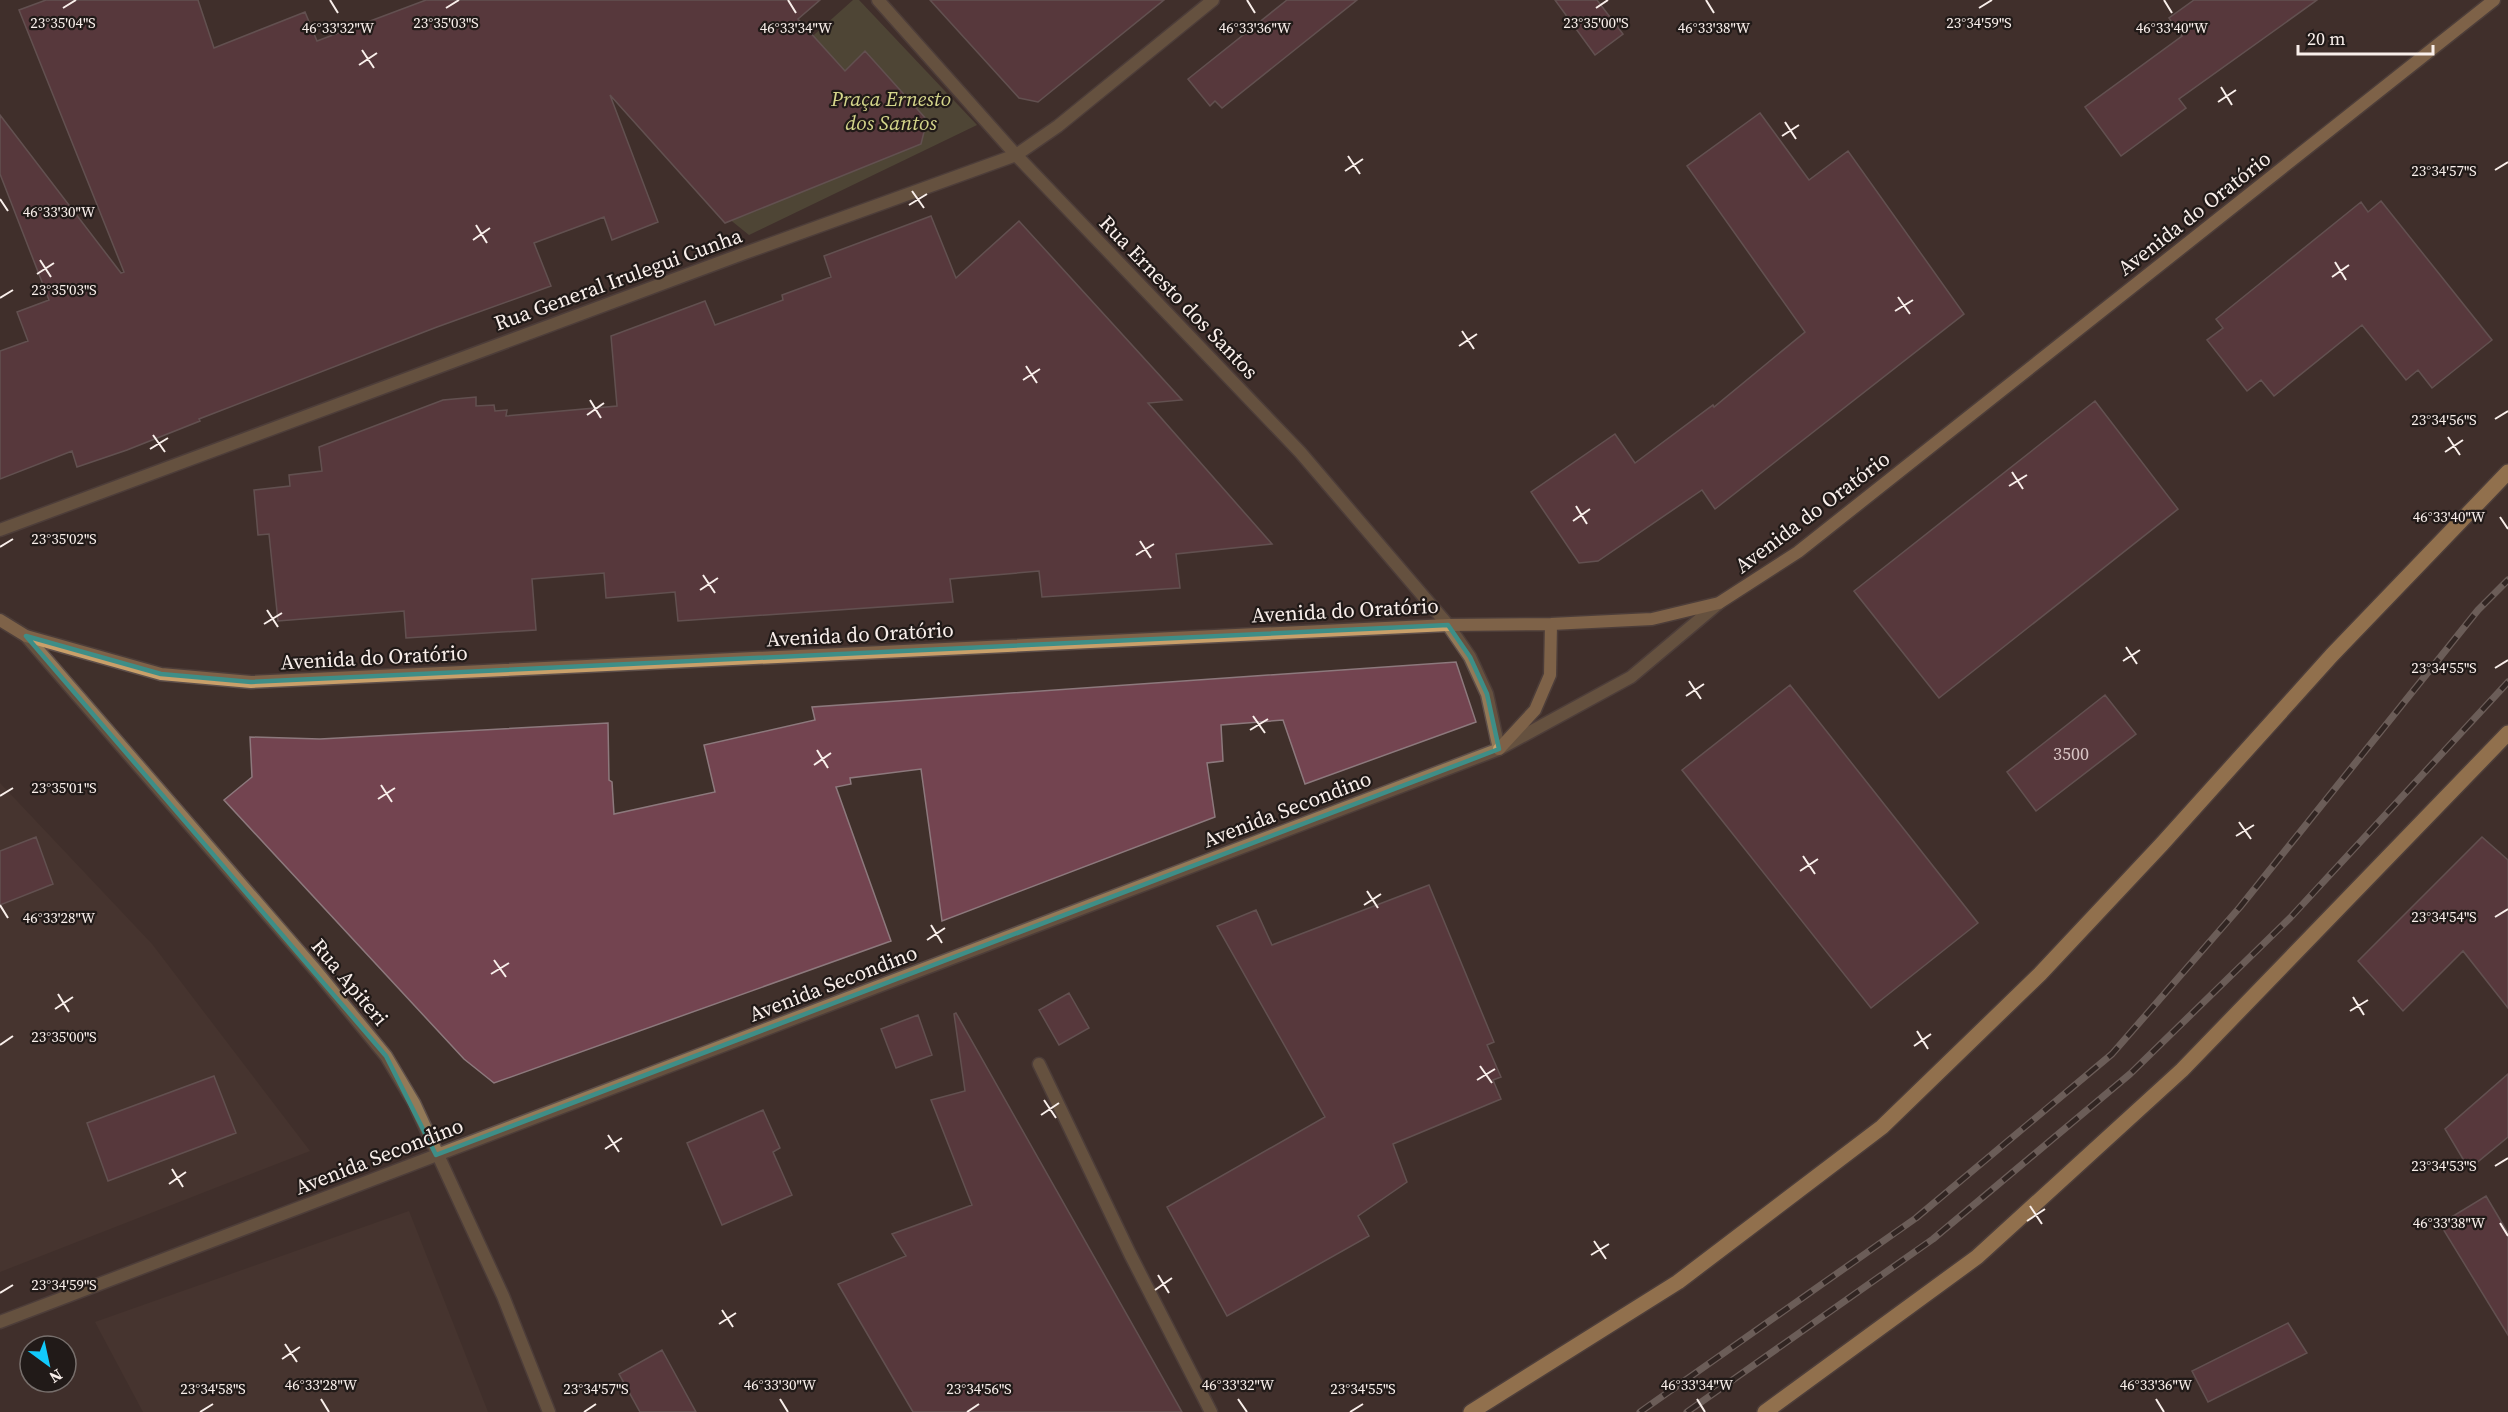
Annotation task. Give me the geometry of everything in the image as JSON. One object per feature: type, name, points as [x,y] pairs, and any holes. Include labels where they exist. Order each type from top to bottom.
[{"type":"main road","name":"Avenida do Oratório","points":[[0,620],[26,636],[161,674],[251,682],[1448,625],[1551,624],[1652,619],[1719,603],[1798,552],[2494,0]]},
{"type":"main road","points":[[1471,1412],[1678,1282],[1882,1127],[2040,974],[2162,844],[2332,655],[2508,472]]},
{"type":"main road","points":[[1499,749],[1535,710],[1550,675],[1551,624]]},
{"type":"main road","points":[[1765,1412],[1977,1257],[2182,1070],[2508,733]]},
{"type":"street","name":"Rua Ernesto dos Santos","points":[[878,0],[1016,155],[1300,452],[1448,625],[1470,657],[1487,694],[1499,749]]},
{"type":"street","name":"Rua General Irulegui Cunha","points":[[0,530],[745,253],[1016,155],[1058,126],[1213,0]]},
{"type":"street","name":"Avenida Secondino","points":[[0,1322],[1499,749],[1631,677],[1719,603]]},
{"type":"street","name":"Rua Apiteri","points":[[26,636],[317,972],[386,1056],[414,1103],[503,1296],[549,1412]]},
{"type":"street","points":[[1039,1064],[1130,1254],[1211,1412]]},
{"type":"highlighted area","points":[[1448,625],[1470,657],[1487,694],[1499,749],[436,1155],[386,1056],[26,636],[161,674],[251,682]]},
{"type":"shaded area","points":[[0,783],[152,944],[310,1151],[0,1272]]},
{"type":"shaded area","points":[[409,1211],[488,1412],[143,1412],[95,1322]]},
{"type":"green space","name":"Praça Ernesto dos Santos","points":[[853,0],[859,0],[977,125],[749,235],[712,205],[806,42]]},
{"type":"building","points":[[46,0],[198,0],[214,48],[305,12],[317,41],[426,0],[820,0],[798,19],[845,71],[865,51],[927,120],[921,144],[725,223],[610,95],[658,222],[612,240],[604,217],[534,243],[551,286],[437,327],[199,419],[200,421],[127,450],[77,467],[72,451],[0,479],[0,351],[28,341],[17,312],[49,300],[0,174],[0,115],[121,273],[124,272],[19,10]]},
{"type":"building","points":[[930,0],[1164,0],[1038,102],[1019,98]]},
{"type":"building","points":[[1287,0],[1357,0],[1222,108],[1215,101],[1210,106],[1188,79]]},
{"type":"building","points":[[1555,0],[1597,0],[1623,34],[1595,55]]},
{"type":"building","points":[[2194,0],[2317,0],[2179,99],[2186,108],[2121,156],[2085,107],[2182,36],[2169,18]]},
{"type":"building","points":[[1760,113],[1809,180],[1848,151],[1964,314],[1715,509],[1702,490],[1598,561],[1579,563],[1531,492],[1615,434],[1635,463],[1713,405],[1714,407],[1805,332],[1687,166]]},
{"type":"building","points":[[2381,201],[2492,340],[2432,388],[2418,370],[2406,380],[2362,325],[2274,396],[2261,380],[2247,391],[2207,340],[2223,328],[2216,319],[2361,202],[2368,212]]},
{"type":"building","points":[[931,216],[956,278],[1019,221],[1182,400],[1148,403],[1272,544],[1176,554],[1180,588],[1042,597],[1039,571],[950,579],[953,602],[678,621],[675,592],[606,598],[604,573],[532,579],[536,630],[406,638],[404,611],[278,621],[269,534],[258,535],[254,490],[290,486],[289,475],[322,471],[319,447],[443,400],[476,397],[476,406],[494,405],[495,411],[507,410],[506,416],[617,406],[611,336],[705,301],[715,325],[783,300],[782,295],[831,277],[824,256]]},
{"type":"building","points":[[2095,401],[2178,509],[1939,698],[1854,591]]},
{"type":"building","points":[[1456,662],[1476,722],[1305,784],[1283,720],[1221,725],[1223,761],[1207,763],[1215,817],[942,921],[921,769],[850,778],[851,784],[836,787],[891,941],[494,1083],[464,1059],[224,800],[252,777],[250,737],[320,739],[608,723],[609,780],[612,782],[614,814],[715,792],[704,745],[815,720],[812,707]]},
{"type":"building","points":[[1790,685],[1978,923],[1871,1008],[1682,770]]},
{"type":"building","points":[[2105,695],[2136,734],[2036,811],[2007,772]]},
{"type":"building","points":[[36,837],[53,884],[0,905],[0,851]]},
{"type":"building","points":[[2482,837],[2508,860],[2508,1008],[2463,951],[2403,1011],[2358,961]]},
{"type":"building","points":[[1429,885],[1494,1042],[1487,1045],[1501,1077],[1493,1080],[1501,1099],[1393,1144],[1407,1182],[1358,1216],[1369,1236],[1227,1316],[1167,1207],[1325,1117],[1217,926],[1256,910],[1272,945]]},
{"type":"building","points":[[1069,993],[1089,1028],[1059,1045],[1039,1010]]},
{"type":"building","points":[[956,1013],[1182,1412],[913,1412],[838,1284],[906,1256],[892,1234],[972,1205],[931,1100],[965,1091],[954,1014]]},
{"type":"building","points":[[918,1015],[932,1055],[896,1068],[881,1029]]},
{"type":"building","points":[[2508,1074],[2508,1137],[2469,1169],[2445,1129]]},
{"type":"building","points":[[214,1076],[236,1133],[108,1181],[87,1123]]},
{"type":"building","points":[[763,1110],[780,1148],[773,1152],[792,1195],[722,1225],[687,1143]]},
{"type":"building","points":[[2486,1196],[2508,1233],[2508,1335],[2440,1224]]},
{"type":"building","points":[[2288,1323],[2307,1353],[2208,1402],[2192,1371]]},
{"type":"building","points":[[662,1350],[696,1412],[640,1412],[619,1374]]},
{"type":"railway","points":[[1640,1412],[1916,1218],[2112,1054],[2240,907],[2478,610],[2508,580]]},
{"type":"railway","points":[[1687,1412],[1933,1239],[2130,1074],[2290,918],[2508,682]]}]
